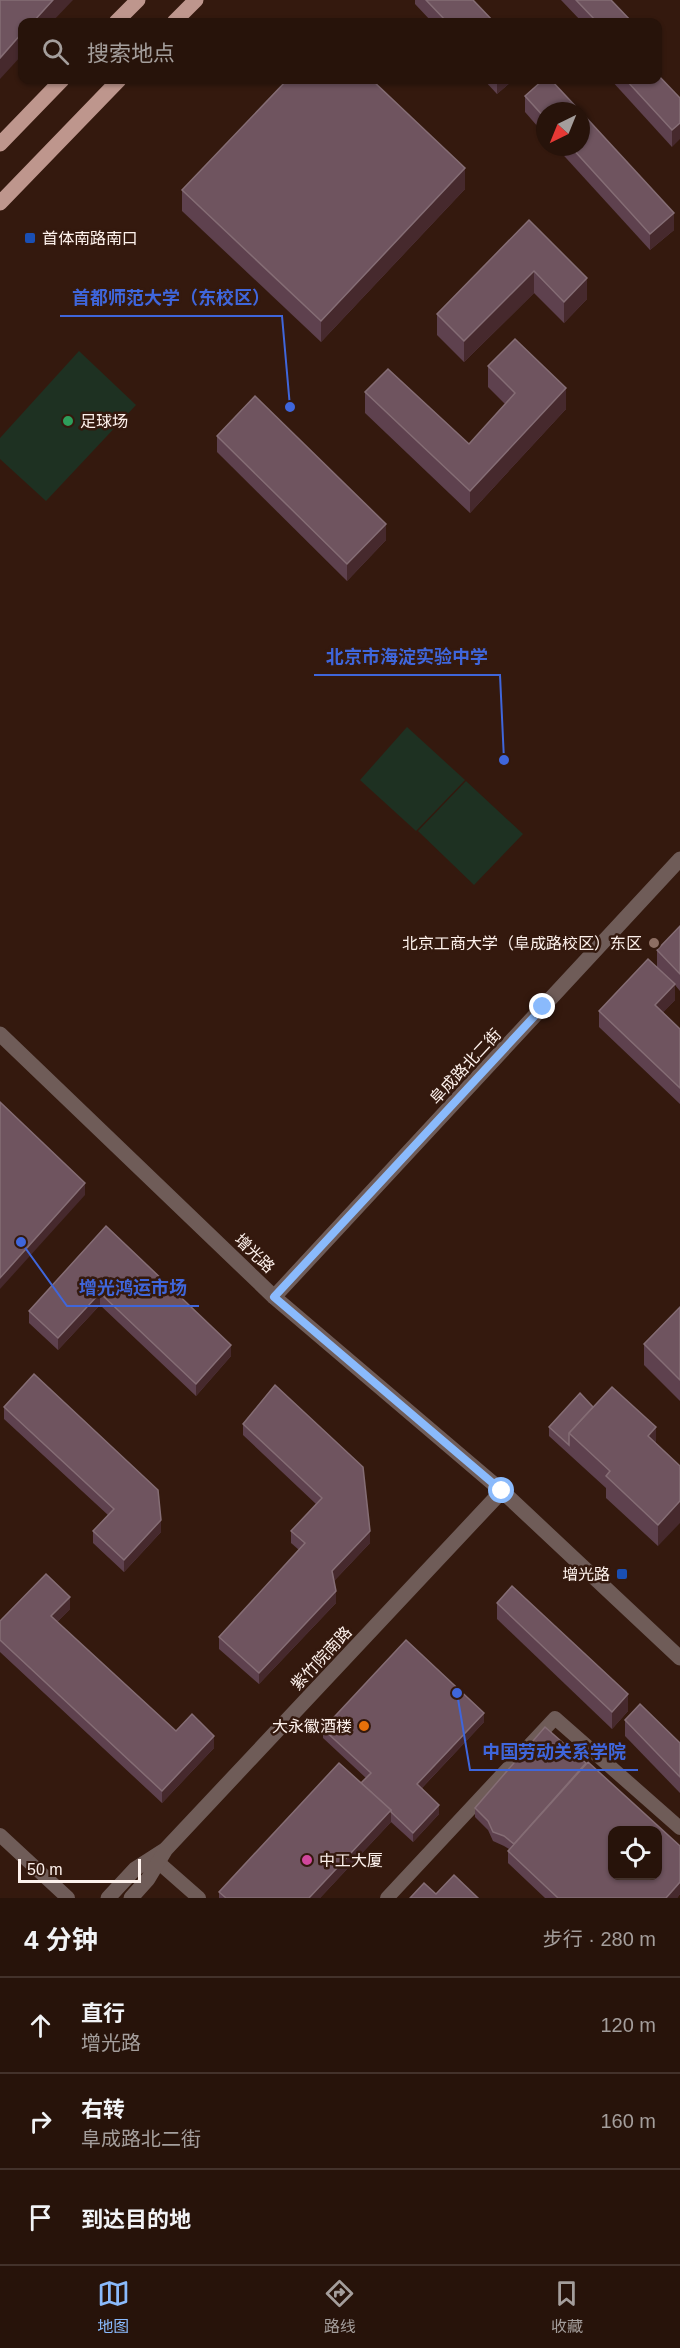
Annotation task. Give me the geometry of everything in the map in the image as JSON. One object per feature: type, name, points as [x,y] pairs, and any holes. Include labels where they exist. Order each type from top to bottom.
[{"type":"main road","points":[[120,18],[138,0]]},
{"type":"main road","points":[[178,18],[196,0]]},
{"type":"main road","points":[[0,144],[58,84]]},
{"type":"main road","points":[[0,203],[115,84]]},
{"type":"street","name":"阜成路北二街","points":[[274,1297],[680,859]]},
{"type":"street","name":"增光路","points":[[0,1034],[274,1297],[502,1491],[680,1658]]},
{"type":"street","name":"紫竹院南路","points":[[131,1898],[148,1879],[162,1856],[502,1491]]},
{"type":"street","points":[[387,1898],[555,1718],[680,1828]]},
{"type":"street","points":[[0,1835],[68,1898]]},
{"type":"street","name":"紫竹院南路","points":[[108,1898],[135,1869],[162,1856]]},
{"type":"street","points":[[162,1856],[199,1898]]},
{"type":"green space","name":"足球场","points":[[79,351],[136,405],[46,501],[0,459],[0,438]]},
{"type":"green space","points":[[407,727],[465,780],[416,831],[360,780]]},
{"type":"green space","points":[[466,781],[523,834],[474,885],[418,831]]},
{"type":"building","points":[[0,0],[53,0],[37,18],[18,18],[18,38],[0,58]]},
{"type":"building","points":[[426,0],[473,0],[490,18],[443,18]]},
{"type":"building","points":[[576,0],[611,0],[628,18],[593,18]]},
{"type":"building","points":[[662,79],[680,98],[680,123],[672,130],[630,84],[662,84]]},
{"type":"building","points":[[283,84],[376,84],[465,168],[321,321],[182,190]]},
{"type":"building","points":[[538,84],[555,84],[572,102],[536,102],[536,108],[525,96]]},
{"type":"building","points":[[590,122],[674,213],[650,234],[579,156],[590,156]]},
{"type":"building","points":[[529,220],[587,278],[564,302],[534,271],[464,341],[437,314]]},
{"type":"building","points":[[515,339],[566,388],[470,491],[365,392],[388,369],[469,444],[515,393],[488,366]]},
{"type":"building","points":[[255,396],[386,524],[347,564],[217,436]]},
{"type":"building","points":[[680,926],[680,974],[657,950]]},
{"type":"building","points":[[648,959],[675,984],[655,1005],[680,1029],[680,1088],[599,1011]]},
{"type":"building","points":[[0,1102],[85,1183],[0,1278]]},
{"type":"building","points":[[106,1226],[231,1345],[196,1384],[100,1293],[58,1338],[29,1311]]},
{"type":"building","points":[[680,1307],[680,1380],[644,1344]]},
{"type":"building","points":[[34,1374],[158,1490],[161,1520],[124,1560],[93,1531],[114,1509],[4,1407]]},
{"type":"building","points":[[275,1385],[363,1467],[370,1531],[332,1571],[336,1591],[259,1673],[219,1637],[305,1543],[291,1531],[322,1498],[243,1424]]},
{"type":"building","points":[[612,1387],[656,1427],[648,1436],[680,1466],[680,1501],[658,1525],[606,1476],[610,1471],[569,1433]]},
{"type":"building","points":[[580,1393],[593,1407],[569,1433],[569,1445],[549,1427]]},
{"type":"building","points":[[46,1574],[70,1597],[51,1616],[176,1731],[192,1714],[214,1736],[162,1791],[0,1640],[0,1621]]},
{"type":"building","points":[[512,1586],[628,1694],[612,1712],[497,1603]]},
{"type":"building","points":[[406,1640],[484,1713],[417,1784],[439,1805],[413,1833],[361,1783],[371,1773],[323,1729]]},
{"type":"building","points":[[640,1704],[680,1743],[680,1777],[625,1720]]},
{"type":"building","points":[[545,1727],[586,1763],[514,1844],[504,1836],[493,1832],[488,1821],[475,1808]]},
{"type":"building","points":[[588,1762],[658,1826],[608,1826],[608,1880],[662,1880],[662,1830],[680,1846],[680,1882],[666,1898],[558,1898],[508,1851]]},
{"type":"building","name":"中工大厦","points":[[339,1763],[391,1810],[309,1898],[226,1898],[219,1892]]},
{"type":"building","points":[[454,1875],[478,1898],[410,1898],[424,1883],[436,1894]]},
{"type":"place","name":"首体南路南口","points":[[30,238]]},
{"type":"place","name":"首都师范大学（东校区）","points":[[290,407]]},
{"type":"place","name":"足球场","points":[[68,421]]},
{"type":"place","name":"北京市海淀实验中学","points":[[504,760]]},
{"type":"place","name":"北京工商大学（阜成路校区）东区","points":[[654,943]]},
{"type":"place","name":"增光鸿运市场","points":[[21,1242]]},
{"type":"place","name":"增光路","points":[[622,1574]]},
{"type":"place","name":"中国劳动关系学院","points":[[457,1693]]},
{"type":"place","name":"大永徽酒楼","points":[[364,1726]]},
{"type":"place","name":"中工大厦","points":[[307,1860]]},
{"type":"route","points":[[502,1491],[274,1297],[488,1069],[543,1007]]}]
